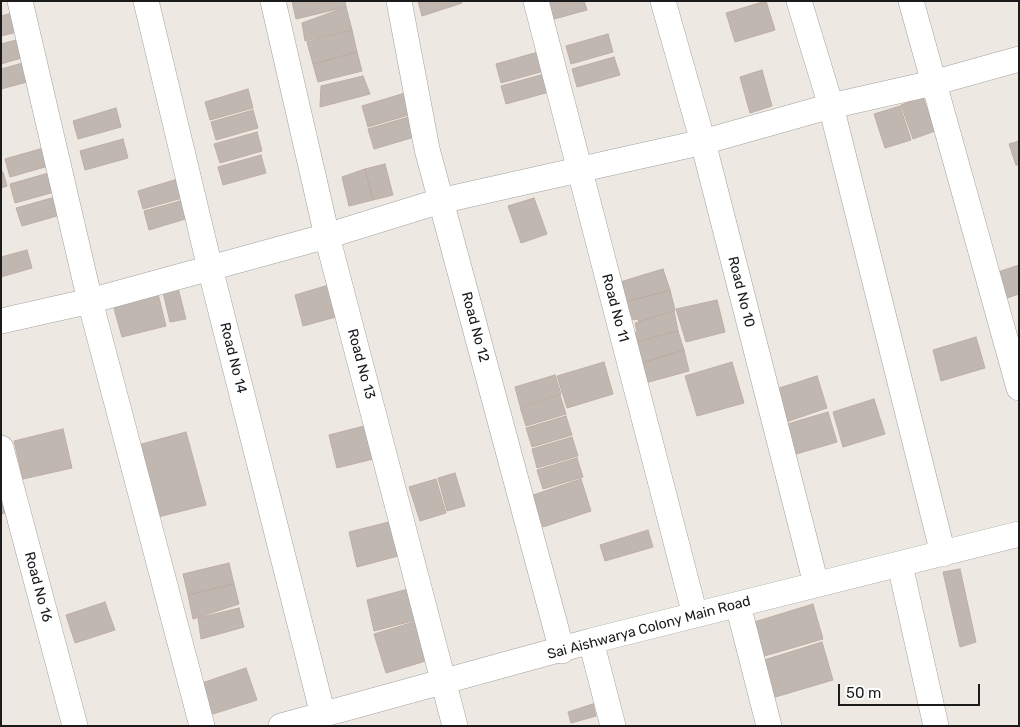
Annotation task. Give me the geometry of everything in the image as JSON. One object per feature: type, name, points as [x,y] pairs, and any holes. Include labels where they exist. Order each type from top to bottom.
[{"type":"street","points":[[20,1],[90,301],[202,726]]},
{"type":"street","name":"Road No 14","points":[[146,1],[210,268],[312,720]]},
{"type":"street","name":"Road No 13","points":[[273,1],[327,236],[455,726]]},
{"type":"street","name":"Road No 12","points":[[399,1],[427,149],[562,651]]},
{"type":"street","name":"Road No 11","points":[[536,1],[695,615]]},
{"type":"street","name":"Road No 10","points":[[663,1],[702,142],[816,584]]},
{"type":"street","points":[[799,1],[832,106],[943,554]]},
{"type":"street","points":[[911,1],[932,83],[1019,388]]},
{"type":"street","points":[[1,321],[90,301],[327,236],[440,200],[702,142],[832,106],[932,83],[1019,59]]},
{"type":"street","name":"Road No 16","points":[[1,448],[75,726]]},
{"type":"street","name":"Sai Aishwarya Colony Main Road","points":[[281,726],[312,720],[444,681],[591,642],[1019,534]]},
{"type":"street","points":[[900,565],[936,726]]},
{"type":"street","points":[[738,605],[769,726]]},
{"type":"street","points":[[591,642],[613,726]]},
{"type":"building","points":[[292,1],[345,1],[346,7],[296,19]]},
{"type":"building","points":[[418,1],[461,1],[462,3],[422,16]]},
{"type":"building","points":[[541,1],[584,1],[587,10],[547,21]]},
{"type":"building","points":[[766,1],[775,30],[735,42],[726,13]]},
{"type":"building","points":[[346,7],[352,30],[305,41],[302,23]]},
{"type":"building","points":[[12,13],[17,32],[1,36],[1,16]]},
{"type":"building","points":[[352,30],[357,52],[313,64],[307,42]]},
{"type":"building","points":[[608,34],[613,52],[571,64],[566,46]]},
{"type":"building","points":[[20,39],[25,57],[1,64],[1,44]]},
{"type":"building","points":[[357,52],[362,71],[318,82],[313,64]]},
{"type":"building","points":[[538,52],[544,71],[501,83],[496,64]]},
{"type":"building","points":[[614,57],[620,75],[577,87],[572,69]]},
{"type":"building","points":[[26,62],[31,81],[1,89],[1,69]]},
{"type":"building","points":[[762,70],[772,106],[750,113],[740,77]]},
{"type":"building","points":[[544,74],[549,92],[506,104],[501,86]]},
{"type":"building","points":[[363,76],[370,94],[320,107],[321,86]]},
{"type":"building","points":[[248,89],[253,108],[210,120],[205,102]]},
{"type":"building","points":[[405,93],[412,114],[368,127],[362,106]]},
{"type":"building","points":[[923,97],[935,131],[913,139],[901,105]]},
{"type":"building","points":[[900,106],[911,140],[885,148],[874,114]]},
{"type":"building","points":[[116,108],[121,127],[78,139],[73,121]]},
{"type":"building","points":[[253,110],[258,128],[216,140],[211,122]]},
{"type":"building","points":[[412,116],[418,136],[374,149],[368,129]]},
{"type":"building","points":[[257,132],[262,151],[220,163],[214,144]]},
{"type":"building","points":[[123,139],[128,158],[85,170],[80,151]]},
{"type":"building","points":[[1019,141],[1019,165],[1016,165],[1009,144]]},
{"type":"building","points":[[47,147],[52,165],[10,177],[5,159]]},
{"type":"building","points":[[261,155],[266,173],[223,185],[218,167]]},
{"type":"building","points":[[385,164],[393,195],[373,200],[365,169]]},
{"type":"building","points":[[365,169],[373,200],[349,206],[342,177]]},
{"type":"building","points":[[1,172],[3,172],[7,186],[1,188]]},
{"type":"building","points":[[52,172],[58,191],[15,203],[10,184]]},
{"type":"building","points":[[181,178],[186,197],[143,209],[138,191]]},
{"type":"building","points":[[59,196],[64,214],[22,226],[16,208]]},
{"type":"building","points":[[534,198],[547,234],[521,243],[508,206]]},
{"type":"building","points":[[187,199],[192,217],[149,230],[144,211]]},
{"type":"building","points":[[27,250],[32,268],[1,277],[1,257]]},
{"type":"building","points":[[1019,265],[1019,294],[1001,300],[992,274]]},
{"type":"building","points":[[663,269],[670,290],[626,302],[620,282]]},
{"type":"building","points":[[339,282],[347,314],[303,326],[295,295]]},
{"type":"building","points":[[178,288],[186,319],[170,322],[163,292]]},
{"type":"building","points":[[670,290],[675,310],[639,322],[638,319],[633,320],[626,302]]},
{"type":"building","points":[[158,294],[166,326],[122,337],[113,305]]},
{"type":"building","points":[[717,300],[725,332],[686,342],[676,309]]},
{"type":"building","points":[[674,311],[678,331],[638,341],[635,333],[637,332],[635,323]]},
{"type":"building","points":[[678,331],[684,350],[641,363],[635,342]]},
{"type":"building","points":[[976,337],[985,368],[941,381],[933,350]]},
{"type":"building","points":[[684,350],[689,371],[645,383],[641,363]]},
{"type":"building","points":[[604,362],[613,394],[567,408],[557,376]]},
{"type":"building","points":[[732,362],[744,403],[697,416],[685,376]]},
{"type":"building","points":[[555,375],[561,394],[520,406],[515,387]]},
{"type":"building","points":[[817,376],[827,408],[783,423],[773,390]]},
{"type":"building","points":[[560,395],[566,414],[526,426],[520,407]]},
{"type":"building","points":[[874,399],[885,434],[843,447],[833,412]]},
{"type":"building","points":[[828,412],[837,442],[793,455],[784,425]]},
{"type":"building","points":[[566,416],[572,435],[532,447],[526,428]]},
{"type":"building","points":[[368,425],[377,458],[337,468],[329,435]]},
{"type":"building","points":[[63,429],[72,468],[23,479],[14,441]]},
{"type":"building","points":[[186,432],[206,505],[158,517],[138,445]]},
{"type":"building","points":[[572,437],[578,456],[537,468],[532,449]]},
{"type":"building","points":[[577,458],[583,477],[543,489],[537,470]]},
{"type":"building","points":[[455,473],[465,506],[447,511],[438,478]]},
{"type":"building","points":[[436,479],[446,513],[420,521],[409,487]]},
{"type":"building","points":[[581,479],[591,511],[543,527],[533,495]]},
{"type":"building","points":[[1,491],[8,512],[1,514]]},
{"type":"building","points":[[389,522],[398,556],[357,567],[349,532]]},
{"type":"building","points":[[648,530],[653,547],[605,561],[600,545]]},
{"type":"building","points":[[229,563],[234,584],[188,595],[183,574]]},
{"type":"building","points":[[960,569],[976,642],[960,647],[943,572]]},
{"type":"building","points":[[234,584],[239,604],[193,619],[188,595]]},
{"type":"building","points":[[412,588],[420,619],[374,631],[367,600]]},
{"type":"building","points":[[105,602],[115,630],[75,643],[66,615]]},
{"type":"building","points":[[813,604],[823,639],[761,657],[751,623]]},
{"type":"building","points":[[239,608],[244,627],[201,639],[198,618]]},
{"type":"building","points":[[417,621],[429,660],[386,673],[374,634]]},
{"type":"building","points":[[822,642],[833,680],[772,698],[761,661]]},
{"type":"building","points":[[246,668],[257,700],[213,714],[202,683]]},
{"type":"building","points":[[593,704],[596,716],[571,723],[568,712]]}]
